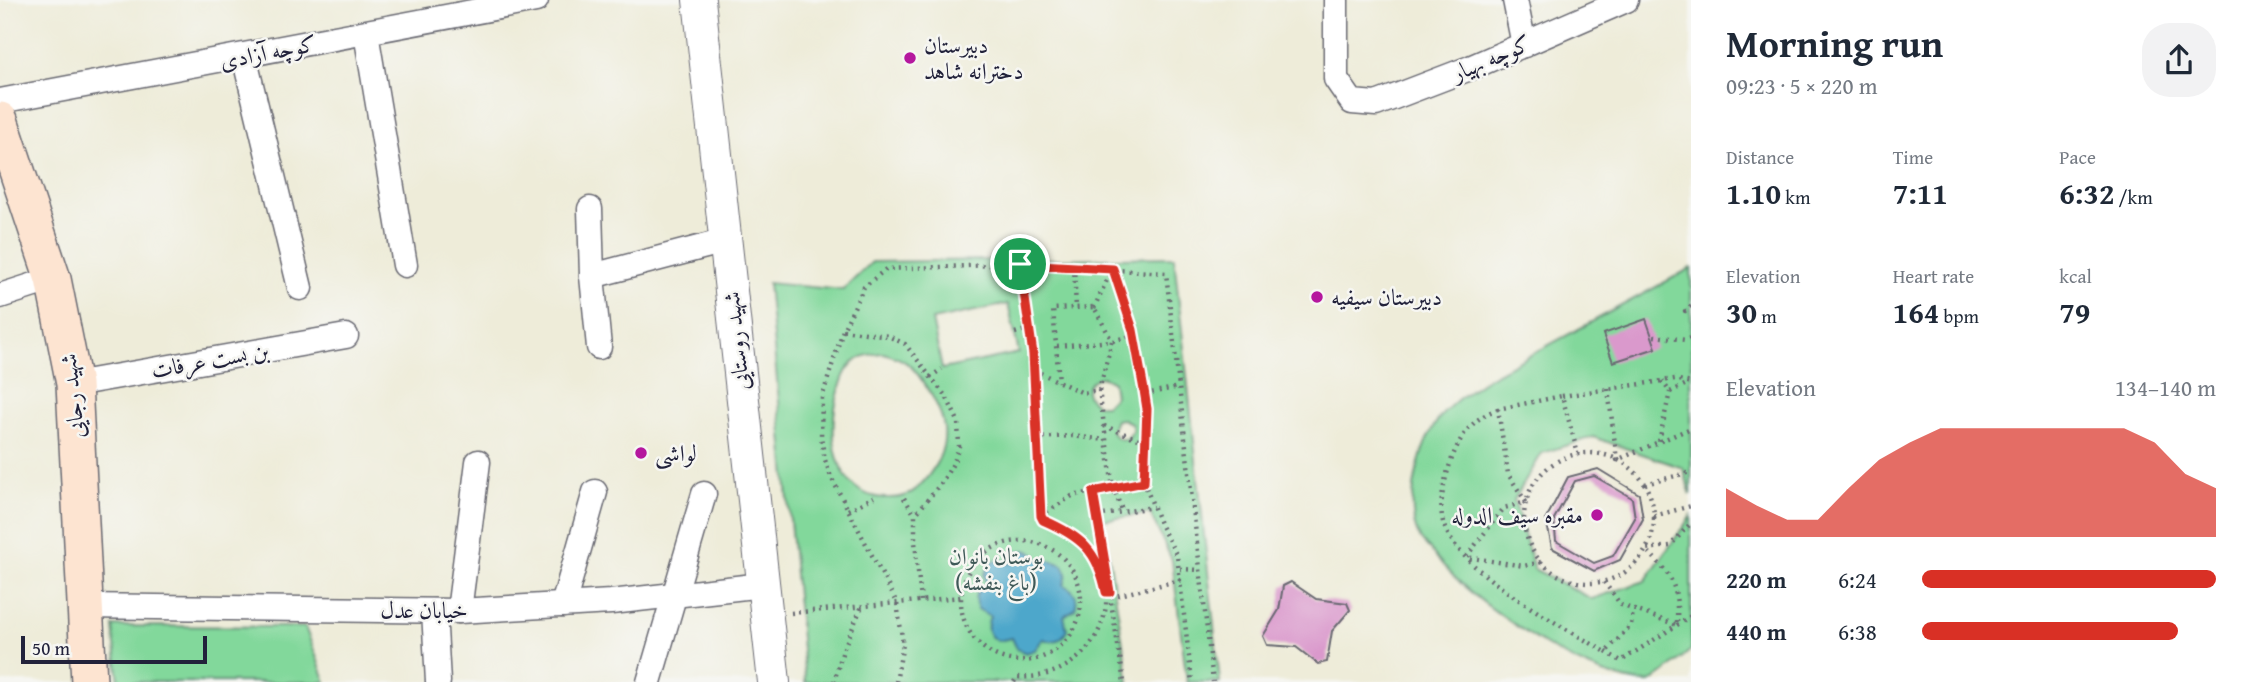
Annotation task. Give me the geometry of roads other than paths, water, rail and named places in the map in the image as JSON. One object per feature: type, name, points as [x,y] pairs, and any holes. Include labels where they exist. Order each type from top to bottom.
[{"type":"main road","name":"شهید رجایی","points":[[0,120],[53,279],[74,383],[89,682]]},
{"type":"street","name":"کوچه آزادی","points":[[0,101],[536,0]]},
{"type":"street","name":"شهید روستایی","points":[[699,0],[774,682]]},
{"type":"street","name":"کوچه بهیار","points":[[1336,0],[1336,79],[1352,102],[1376,104],[1470,68],[1626,0]]},
{"type":"street","points":[[1515,0],[1524,45]]},
{"type":"street","points":[[366,33],[405,265]]},
{"type":"street","points":[[244,56],[300,288]]},
{"type":"street","points":[[590,209],[592,276],[599,347]]},
{"type":"street","points":[[592,276],[725,241]]},
{"type":"street","points":[[0,296],[53,279]]},
{"type":"street","name":"بن بست عرفات","points":[[74,383],[346,336]]},
{"type":"street","points":[[438,682],[447,611],[478,462]]},
{"type":"street","points":[[563,605],[595,492]]},
{"type":"street","points":[[649,682],[704,494]]},
{"type":"street","name":"خیابان عدل","points":[[84,606],[447,611],[563,605],[674,594],[765,600]]},
{"type":"water","points":[[1026,550],[1035,554],[1041,563],[1050,560],[1063,565],[1067,573],[1064,585],[1071,589],[1077,601],[1075,609],[1064,616],[1067,630],[1063,637],[1054,641],[1043,639],[1035,650],[1026,653],[1017,649],[1012,638],[998,641],[989,634],[990,616],[978,609],[975,598],[978,591],[987,585],[984,575],[991,562],[1000,560],[1010,564],[1017,552]]},
{"type":"place","name":"دبیرستان دخترانه شاهد","points":[[910,58]]},
{"type":"place","name":"دبیرستان سیفیه","points":[[1317,297]]},
{"type":"place","name":"لواشی","points":[[641,453]]},
{"type":"place","name":"مقبره سیف الدوله","points":[[1597,515]]},
{"type":"park label","name":"بوستان بانوان (باغ بنفشه)","points":[[996,569]]}]
